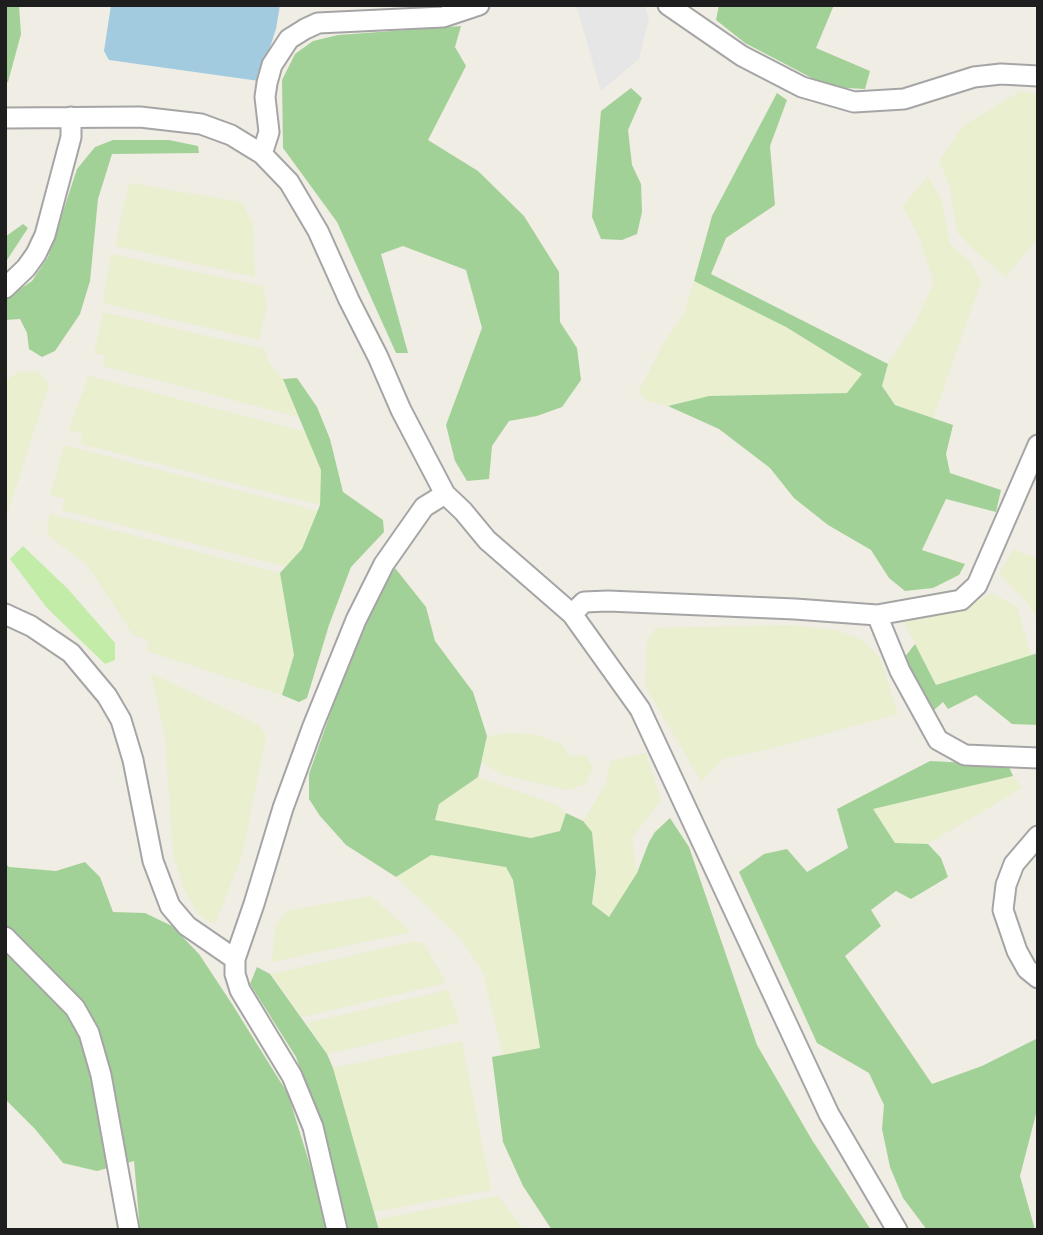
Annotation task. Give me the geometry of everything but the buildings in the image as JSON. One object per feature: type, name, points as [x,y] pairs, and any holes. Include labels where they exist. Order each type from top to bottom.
[{"type":"street","points":[[262,154],[269,132],[265,97],[267,83],[272,65],[289,39],[318,23],[443,17],[479,5]]},
{"type":"street","points":[[668,5],[742,56],[802,87],[854,102],[904,99],[974,77],[1001,74],[1038,76]]},
{"type":"street","points":[[5,288],[26,268],[45,236],[71,137],[72,117]]},
{"type":"street","points":[[5,118],[141,117],[201,124],[231,135],[262,154],[289,182],[318,231],[401,410],[445,494],[487,540],[572,614],[640,709],[829,1114],[897,1230]]},
{"type":"street","points":[[572,614],[584,602],[608,601],[877,615],[961,600],[977,585],[1038,445]]},
{"type":"street","points":[[337,1230],[313,1127],[292,1076],[240,990],[235,974],[235,959],[283,808],[356,620],[384,564],[424,507],[445,494]]},
{"type":"street","points":[[5,614],[32,626],[71,653],[107,696],[121,720],[133,760],[153,861],[170,906],[187,926],[235,959]]},
{"type":"street","points":[[877,615],[900,671],[938,740],[965,755],[1038,758]]},
{"type":"street","points":[[1038,836],[1013,864],[1006,885],[1003,910],[1027,970],[1038,978]]},
{"type":"street","points":[[5,937],[75,1008],[89,1033],[101,1075],[129,1230]]},
{"type":"green space","points":[[5,5],[19,5],[21,34],[8,82],[5,83]]},
{"type":"green space","points":[[719,5],[834,5],[816,48],[870,71],[865,89],[829,87],[745,43],[716,20]]},
{"type":"green space","points":[[461,26],[455,47],[466,66],[428,140],[478,171],[524,216],[559,272],[560,322],[577,348],[581,380],[562,407],[537,416],[509,421],[492,446],[489,479],[467,481],[455,461],[446,425],[482,328],[466,270],[403,246],[381,254],[408,353],[396,353],[337,222],[283,148],[282,80],[295,54],[313,41],[338,35]]},
{"type":"green space","points":[[631,88],[642,98],[628,130],[632,165],[641,184],[642,212],[637,234],[622,240],[601,239],[592,217],[601,111]]},
{"type":"green space","points":[[1021,91],[1038,95],[1038,237],[1006,277],[957,232],[950,187],[939,161],[963,126]]},
{"type":"green space","points":[[777,93],[787,100],[770,146],[775,205],[726,238],[711,274],[888,364],[882,386],[895,405],[953,425],[946,454],[950,473],[1001,490],[996,512],[946,499],[922,550],[965,564],[959,575],[933,588],[905,591],[889,578],[871,550],[828,525],[794,498],[770,468],[719,429],[668,406],[709,396],[847,393],[862,374],[786,327],[694,281],[712,216]]},
{"type":"green space","points":[[113,140],[169,140],[198,146],[199,153],[112,154],[98,199],[90,281],[80,314],[55,351],[42,357],[29,349],[27,333],[20,319],[5,320],[5,299],[32,281],[48,257],[77,169],[95,147]]},
{"type":"green space","points":[[928,176],[942,201],[950,244],[972,264],[981,282],[933,418],[895,405],[882,386],[888,364],[917,320],[934,282],[919,237],[903,206]]},
{"type":"green space","points":[[129,183],[242,202],[253,224],[255,277],[115,246]]},
{"type":"green space","points":[[23,224],[28,228],[5,263],[5,237]]},
{"type":"green space","points":[[111,254],[263,286],[267,306],[259,340],[103,303]]},
{"type":"green space","points":[[694,281],[786,327],[863,374],[847,393],[709,396],[668,406],[650,402],[638,393],[663,344],[684,314]]},
{"type":"green space","points":[[103,312],[264,349],[271,366],[283,379],[298,417],[103,366],[105,355],[94,354]]},
{"type":"green space","points":[[38,371],[49,385],[5,521],[5,381],[18,372]]},
{"type":"green space","points":[[89,376],[307,432],[321,470],[320,505],[81,444],[82,433],[68,430]]},
{"type":"green space","points":[[297,378],[317,407],[330,439],[343,492],[383,520],[384,532],[351,567],[329,625],[307,698],[299,702],[282,695],[294,655],[280,573],[302,549],[320,505],[321,470],[283,379]]},
{"type":"green space","points":[[64,445],[317,511],[302,549],[287,567],[62,510],[65,498],[50,496]]},
{"type":"green space","points":[[50,514],[280,573],[294,655],[282,695],[147,651],[148,640],[133,635],[88,566],[49,536],[47,527]]},
{"type":"green space","points":[[23,546],[68,589],[115,643],[115,660],[105,664],[47,608],[10,559]]},
{"type":"green space","points":[[1013,549],[1038,559],[1038,620],[1028,603],[999,574]]},
{"type":"green space","points":[[395,568],[426,607],[435,641],[473,692],[487,736],[478,777],[439,804],[435,820],[531,838],[560,831],[566,813],[583,821],[592,832],[596,873],[592,904],[609,917],[637,873],[655,832],[670,818],[689,847],[757,1045],[812,1140],[871,1230],[552,1230],[523,1186],[503,1142],[492,1057],[540,1048],[513,880],[506,867],[431,855],[396,877],[346,845],[309,799],[309,774],[342,680],[377,600]]},
{"type":"green space","points":[[992,593],[1017,607],[1031,655],[936,685],[903,620],[972,604]]},
{"type":"green space","points":[[789,625],[837,630],[862,640],[880,658],[898,714],[758,752],[725,758],[701,781],[645,686],[647,641],[656,628]]},
{"type":"green space","points":[[915,644],[936,685],[1038,653],[1038,725],[1012,724],[976,695],[948,709],[943,702],[934,710],[904,658]]},
{"type":"green space","points":[[151,673],[259,725],[266,736],[242,856],[215,924],[199,916],[184,889],[173,855],[165,737]]},
{"type":"green space","points":[[533,734],[562,744],[568,756],[586,755],[593,768],[586,784],[567,790],[503,775],[481,762],[487,736]]},
{"type":"green space","points":[[646,753],[661,800],[632,838],[637,873],[609,917],[592,904],[596,873],[592,833],[583,821],[605,785],[611,761]]},
{"type":"green space","points":[[930,761],[1008,765],[1013,776],[873,809],[895,843],[928,844],[941,858],[948,877],[911,899],[896,891],[871,910],[881,926],[845,956],[932,1084],[982,1066],[1038,1038],[1038,1106],[1020,1176],[1035,1230],[927,1230],[903,1198],[890,1167],[882,1129],[884,1105],[869,1073],[817,1043],[739,872],[764,854],[787,849],[807,872],[848,848],[837,809]]},
{"type":"green space","points":[[1013,776],[1022,788],[928,844],[895,844],[872,809]]},
{"type":"green space","points":[[478,777],[557,805],[566,813],[560,831],[531,838],[435,820],[439,804]]},
{"type":"green space","points":[[430,855],[506,866],[513,880],[540,1049],[503,1056],[483,972],[459,937],[396,877]]},
{"type":"green space","points":[[85,862],[100,877],[113,912],[145,913],[172,926],[199,954],[288,1094],[330,1230],[140,1230],[134,1161],[97,1171],[63,1163],[5,1099],[5,863],[9,867],[56,871]]},
{"type":"green space","points":[[371,896],[411,932],[272,962],[275,927],[286,911]]},
{"type":"green space","points":[[411,942],[424,943],[446,983],[302,1017],[271,974]]},
{"type":"green space","points":[[257,967],[270,974],[327,1054],[379,1230],[344,1230],[319,1120],[296,1057],[250,984]]},
{"type":"green space","points":[[448,990],[459,1023],[327,1054],[307,1023]]},
{"type":"green space","points":[[462,1041],[491,1190],[374,1212],[333,1068]]},
{"type":"green space","points":[[498,1196],[524,1230],[379,1230],[378,1219]]},
{"type":"shaded area","points":[[576,5],[645,5],[649,19],[639,59],[601,91]]},
{"type":"water","points":[[111,5],[280,5],[276,29],[259,81],[109,60],[104,51]]}]
